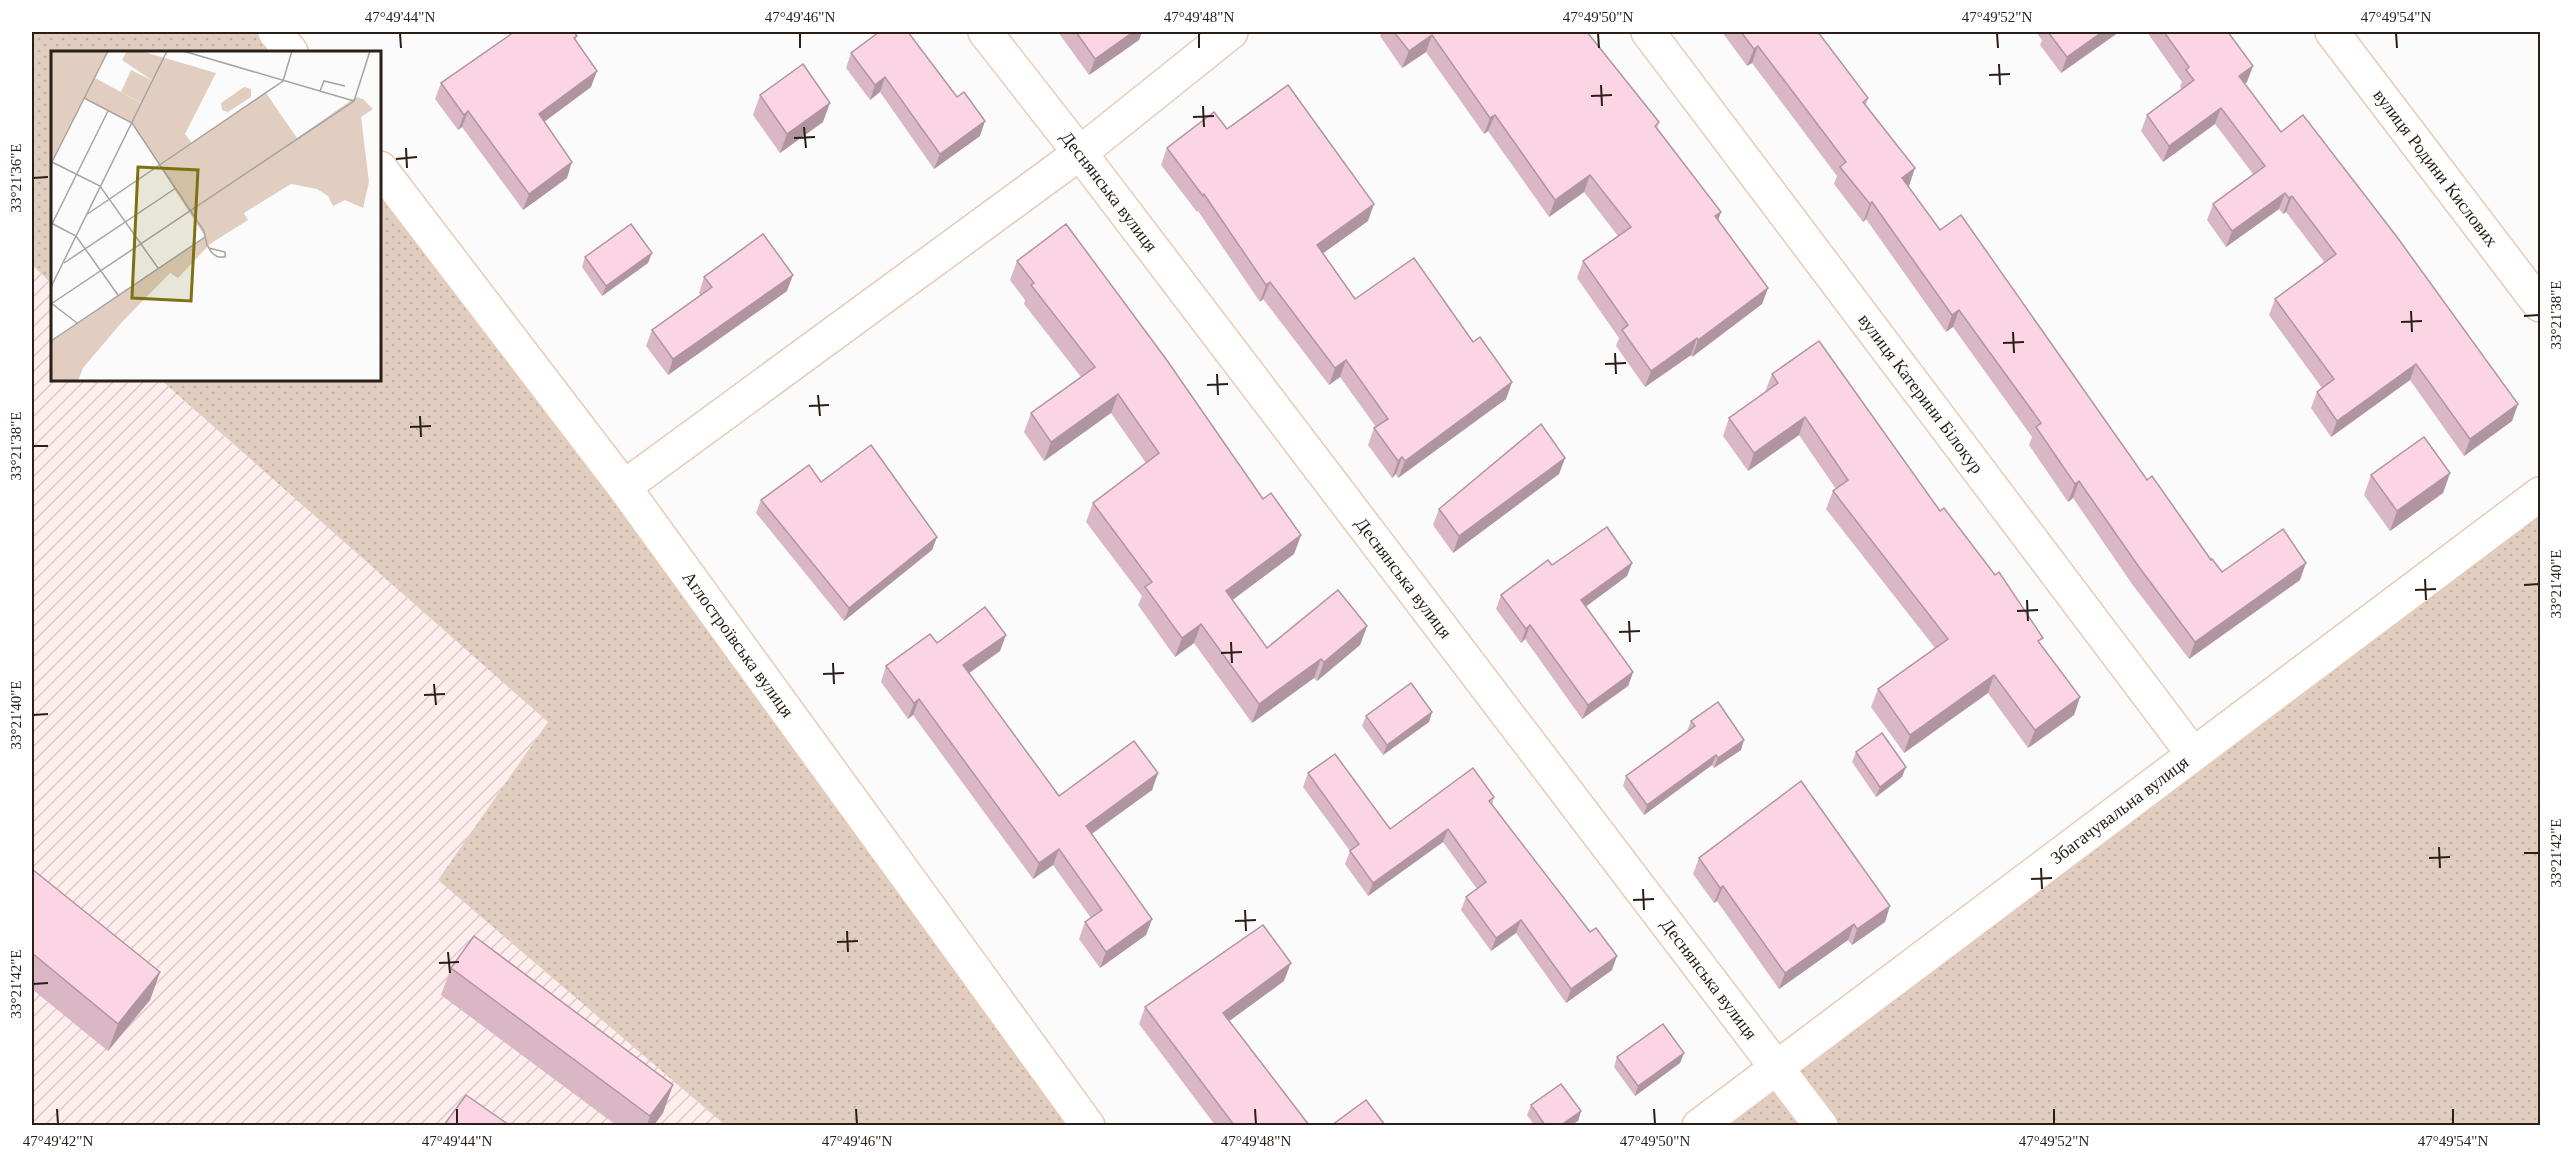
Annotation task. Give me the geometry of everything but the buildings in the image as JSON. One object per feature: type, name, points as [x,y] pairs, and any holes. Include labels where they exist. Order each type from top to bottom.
[{"type":"street","points":[[275,32],[290,51]]},
{"type":"street","name":"Деснянська вулиця","points":[[985,32],[1080,153],[1821,1125]]},
{"type":"street","points":[[624,487],[1080,153],[1231,32]]},
{"type":"street","name":"вулиця Катерини Білокур","points":[[1648,32],[2193,754]]},
{"type":"street","name":"вулиця Родини Кислових","points":[[2332,32],[2541,305]]},
{"type":"street","name":"Аглостроївська вулиця","points":[[381,169],[624,487],[1088,1125]]},
{"type":"street","name":"Збагачувальна вулиця","points":[[1699,1125],[2541,495]]},
{"type":"shaded area","points":[[32,32],[275,32],[290,51],[51,51],[51,283],[32,265]]},
{"type":"shaded area","points":[[381,169],[1088,1125],[725,1125],[438,880],[548,722],[162,381],[381,381]]},
{"type":"shaded area","points":[[32,265],[51,283],[51,381],[162,381],[549,722],[438,880],[730,1125],[32,1125]]},
{"type":"shaded area","points":[[2540,494],[2540,1125],[1699,1126]]}]
